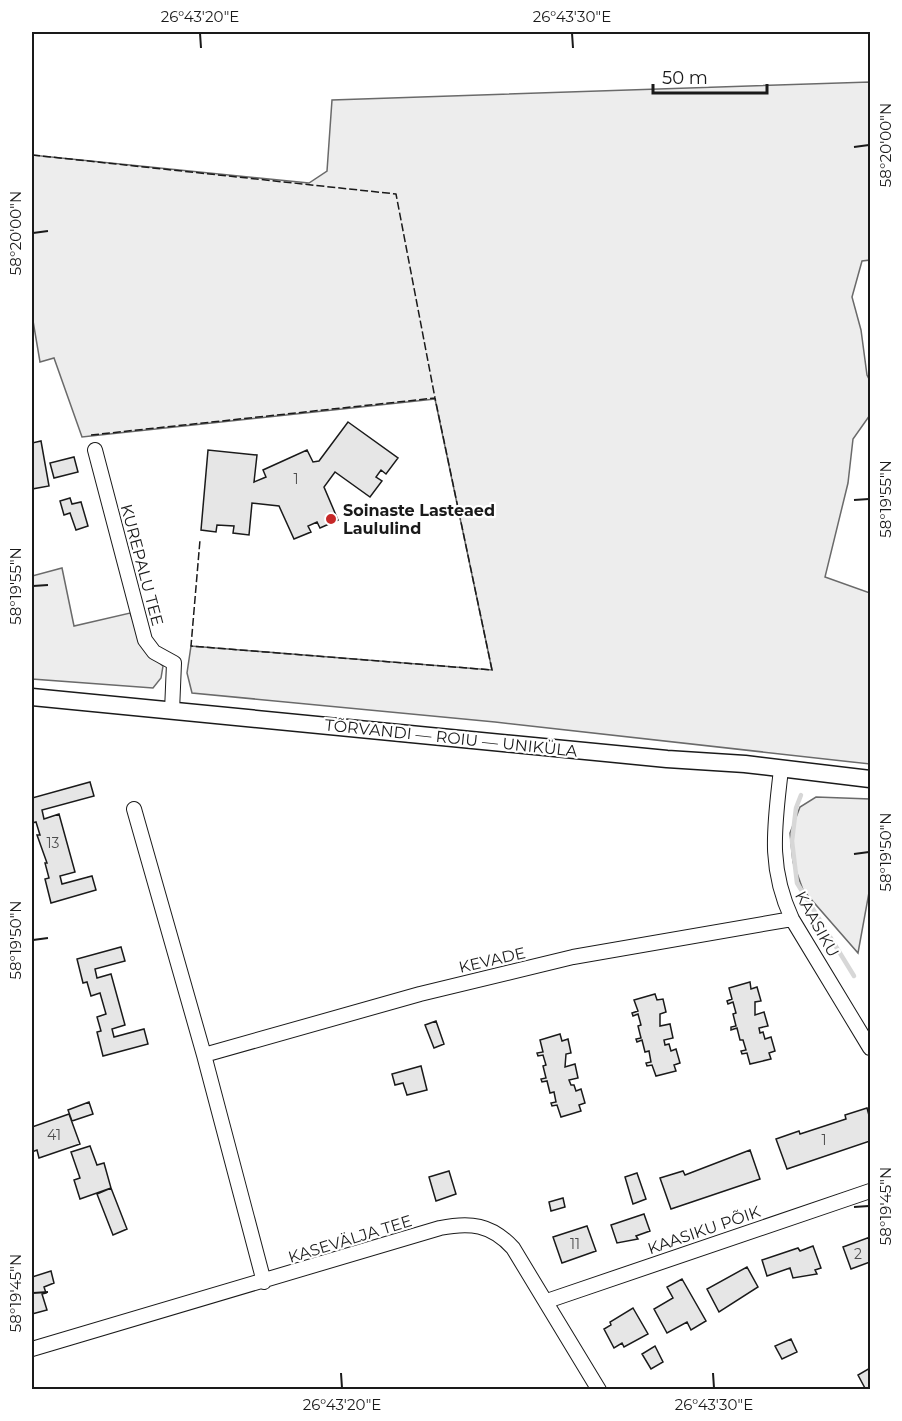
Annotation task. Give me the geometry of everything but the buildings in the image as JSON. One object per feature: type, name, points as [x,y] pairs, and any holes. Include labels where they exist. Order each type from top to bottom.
[{"type":"street","name":"KUREPALU TEE","points":[[95,450],[145,640],[154,652],[174,663],[172,711]]},
{"type":"street","name":"TÕRVANDI — ROIU — UNIKÜLA","points":[[32,697],[870,779]]},
{"type":"street","name":"KAASIKU","points":[[781,769],[775,832],[775,869],[783,898],[792,919],[870,1048]]},
{"type":"street","points":[[134,809],[204,1055],[264,1282]]},
{"type":"street","name":"KEVADE","points":[[204,1055],[420,994],[573,957],[792,919]]},
{"type":"street","name":"KAASIKU PÕIK","points":[[547,1301],[870,1191]]},
{"type":"street","name":"KASEVÄLJA TEE","points":[[32,1349],[440,1228],[473,1224],[494,1231],[509,1243],[600,1389]]},
{"type":"shaded area","points":[[870,82],[870,260],[862,261],[852,297],[861,330],[867,375],[870,381],[870,415],[853,439],[848,483],[825,577],[870,593],[870,764],[495,722],[192,693],[187,673],[191,646],[492,670],[435,399],[82,437],[54,358],[40,362],[32,315],[32,155],[309,183],[327,171],[332,100]]},
{"type":"shaded area","points":[[62,568],[74,626],[130,613],[146,652],[163,666],[161,678],[153,688],[32,679],[32,576]]},
{"type":"shaded area","points":[[816,797],[870,799],[870,887],[858,953],[803,890],[793,862],[790,833],[800,807]]},
{"type":"waterway","points":[[801,795],[796,808],[792,841],[797,883],[854,976]]},
{"type":"fence","points":[[32,155],[396,194],[435,398]]},
{"type":"fence","points":[[91,435],[435,398],[492,670],[191,646],[200,540]]},
{"type":"place","name":"Soinaste Lasteaed Laululind","points":[[331,519]]}]
